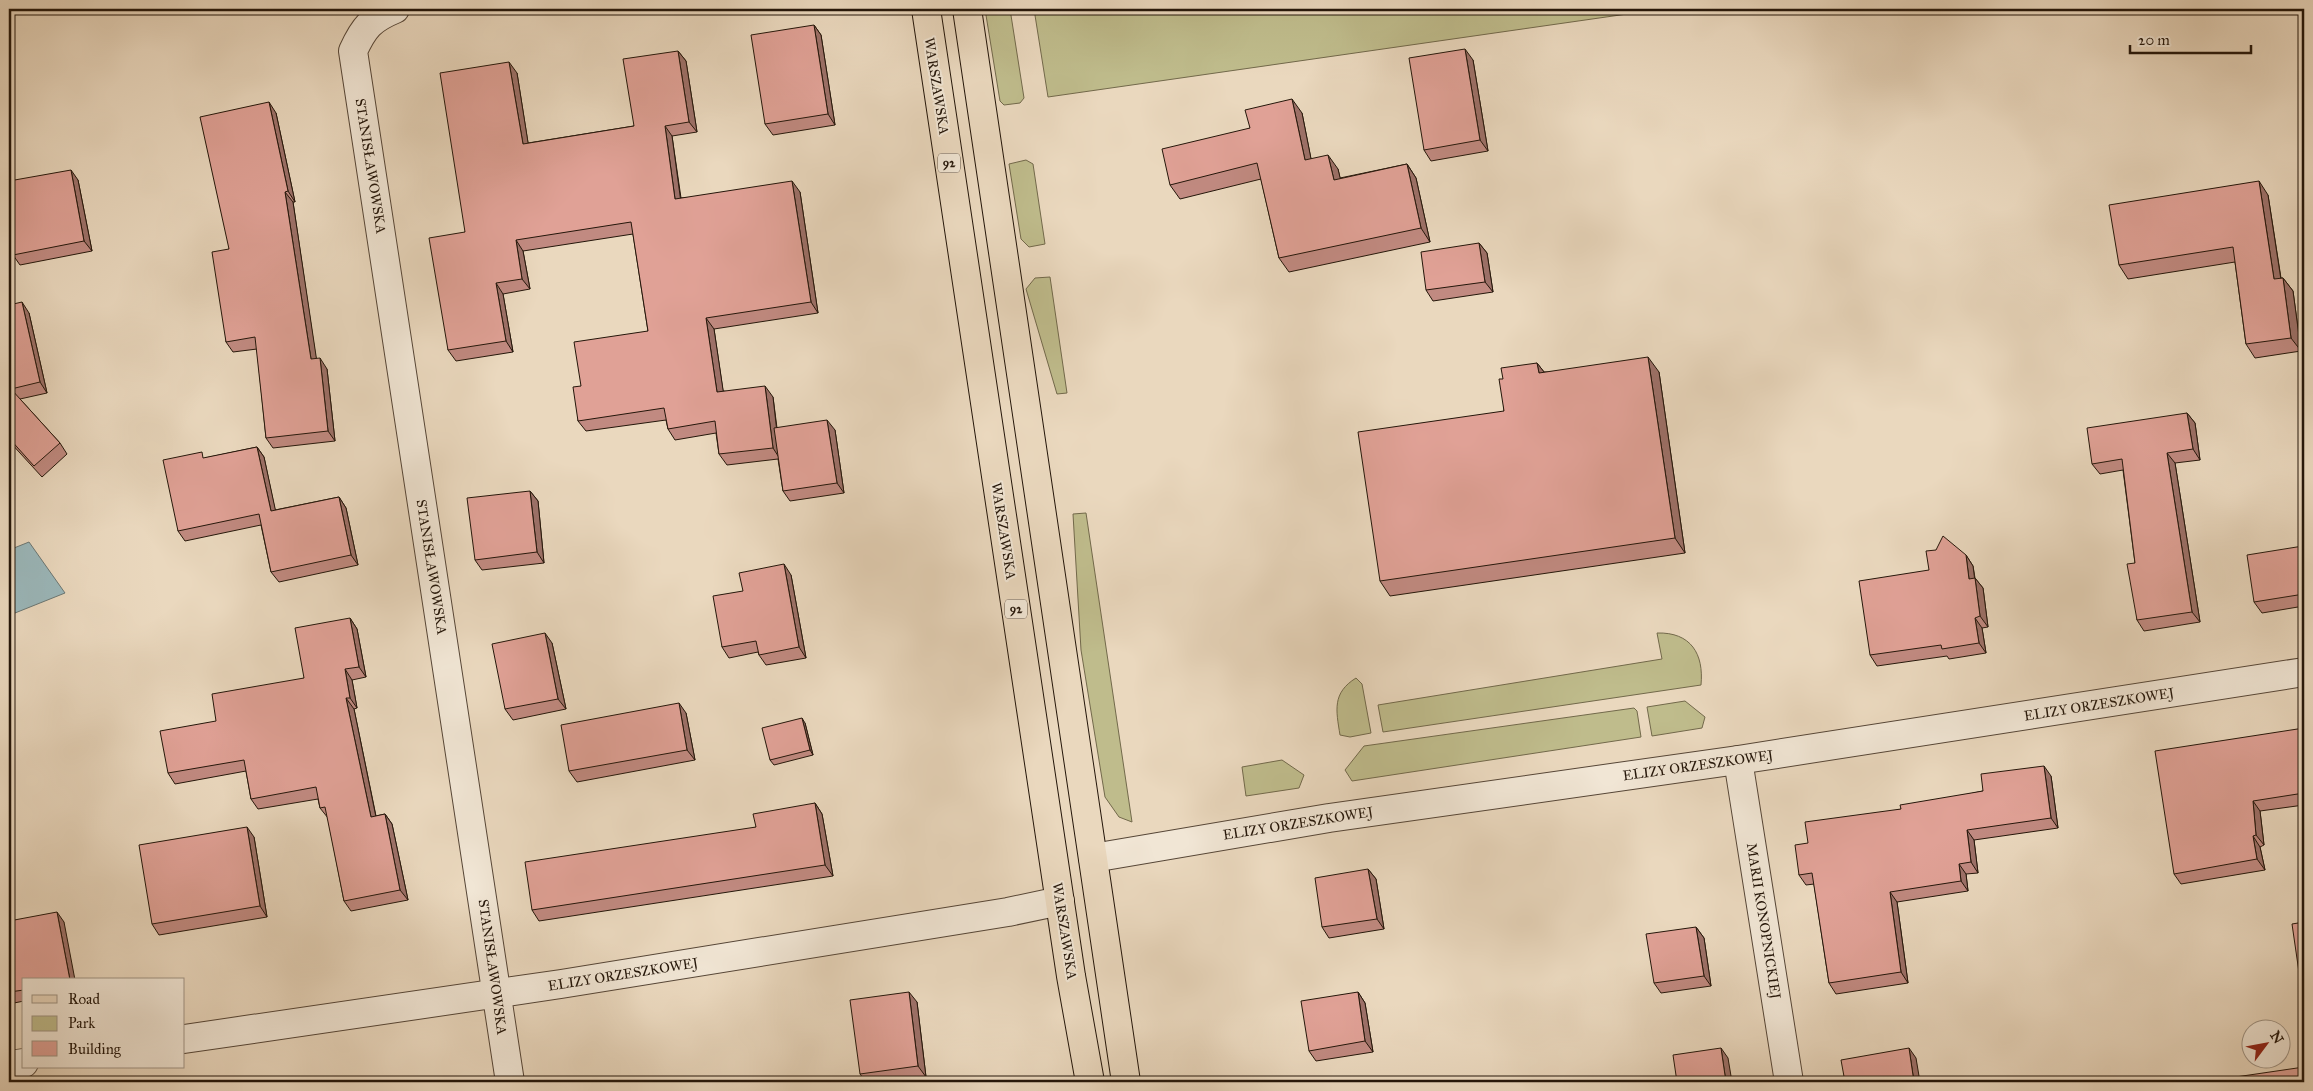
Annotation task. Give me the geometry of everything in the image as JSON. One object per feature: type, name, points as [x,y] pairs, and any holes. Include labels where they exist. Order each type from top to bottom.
[{"type":"main road","name":"WARSZAWSKA","points":[[926,9],[1060,901],[1090,1082]]},
{"type":"main road","points":[[966,9],[1126,1082]]},
{"type":"main road","points":[[1060,901],[1086,818]]},
{"type":"street","name":"STANISŁAWOWSKA","points":[[395,9],[376,17],[360,35],[353,51],[498,992],[510,1082]]},
{"type":"street","name":"ELIZY ORZESZKOWEJ","points":[[1093,858],[1329,818],[1738,760],[2304,672]]},
{"type":"street","name":"MARII KONOPNICKIEJ","points":[[1738,760],[1789,1082]]},
{"type":"street","name":"ELIZY ORZESZKOWEJ","points":[[185,1039],[561,984],[1008,912],[1060,901]]},
{"type":"street","points":[[9,1065],[22,1063]]},
{"type":"green space","points":[[985,9],[1010,9],[1024,98],[1020,103],[1004,105],[1000,101]]},
{"type":"green space","points":[[1034,9],[1662,9],[1048,97]]},
{"type":"green space","points":[[1026,160],[1033,164],[1045,244],[1029,247],[1021,239],[1009,164]]},
{"type":"green space","points":[[1050,277],[1067,393],[1057,394],[1026,289],[1035,278]]},
{"type":"green space","points":[[1086,513],[1132,822],[1119,817],[1105,797],[1081,650],[1073,514]]},
{"type":"green space","points":[[1657,633],[1679,636],[1693,647],[1700,664],[1701,685],[1383,732],[1378,705],[1662,659]]},
{"type":"green space","points":[[1356,678],[1362,684],[1371,733],[1350,737],[1340,735],[1337,703],[1343,690]]},
{"type":"green space","points":[[1685,701],[1705,717],[1702,728],[1652,736],[1647,707]]},
{"type":"green space","points":[[1634,708],[1637,711],[1641,737],[1352,781],[1345,770],[1364,746]]},
{"type":"green space","points":[[1282,760],[1304,775],[1299,788],[1246,796],[1242,767]]},
{"type":"water","points":[[29,542],[65,593],[15,613],[9,602],[9,550]]},
{"type":"building","points":[[814,25],[828,114],[765,124],[751,35]]},
{"type":"building","points":[[1465,49],[1480,140],[1424,150],[1409,58]]},
{"type":"building","points":[[678,51],[689,122],[665,126],[675,199],[792,181],[811,302],[706,318],[717,392],[765,386],[773,448],[719,454],[715,421],[668,429],[664,408],[578,421],[573,387],[581,386],[574,342],[648,331],[631,222],[516,240],[522,279],[496,283],[506,341],[448,350],[429,238],[465,232],[440,73],[509,62],[523,144],[634,126],[623,59]]},
{"type":"building","points":[[1292,99],[1305,160],[1328,155],[1334,180],[1407,164],[1421,228],[1279,258],[1257,163],[1170,185],[1162,149],[1250,128],[1245,110]]},
{"type":"building","points":[[269,102],[288,191],[285,192],[311,359],[320,358],[328,431],[266,438],[255,337],[226,342],[212,252],[229,249],[200,117]]},
{"type":"building","points":[[71,170],[84,241],[13,255],[9,234],[9,181]]},
{"type":"building","points":[[2259,181],[2274,279],[2283,278],[2291,338],[2246,344],[2233,247],[2119,265],[2109,205]]},
{"type":"building","points":[[1479,243],[1485,282],[1426,290],[1421,252]]},
{"type":"building","points":[[22,302],[40,382],[11,389],[9,381],[9,305]]},
{"type":"building","points":[[1648,357],[1675,538],[1380,581],[1358,432],[1504,411],[1499,379],[1503,379],[1501,368],[1537,363],[1539,373]]},
{"type":"building","points":[[11,389],[60,443],[34,466],[9,438],[9,391]]},
{"type":"building","points":[[2187,413],[2193,449],[2167,453],[2192,612],[2137,620],[2127,564],[2135,563],[2122,459],[2092,464],[2087,428]]},
{"type":"building","points":[[827,420],[837,483],[783,491],[774,428]]},
{"type":"building","points":[[257,447],[271,511],[339,497],[351,555],[271,572],[259,514],[178,531],[163,460],[202,452],[203,458]]},
{"type":"building","points":[[530,491],[537,552],[475,560],[467,498]]},
{"type":"building","points":[[1943,536],[1966,555],[1969,579],[1975,578],[1980,616],[1975,618],[1979,643],[1942,649],[1941,645],[1870,655],[1859,581],[1929,570],[1926,551],[1936,550]]},
{"type":"building","points":[[2303,546],[2304,594],[2254,602],[2247,555]]},
{"type":"building","points":[[784,564],[799,647],[759,655],[756,641],[722,647],[713,596],[743,591],[739,573]]},
{"type":"building","points":[[350,618],[359,667],[345,669],[350,698],[346,698],[371,817],[385,814],[400,890],[344,901],[325,807],[320,808],[316,787],[251,799],[244,760],[168,773],[160,731],[216,721],[212,694],[304,678],[295,628]]},
{"type":"building","points":[[545,633],[558,699],[505,709],[492,644]]},
{"type":"building","points":[[679,703],[687,750],[569,771],[561,725]]},
{"type":"building","points":[[802,718],[810,750],[770,760],[762,728]]},
{"type":"building","points":[[2304,728],[2304,793],[2253,801],[2256,835],[2253,836],[2257,859],[2174,874],[2155,751]]},
{"type":"building","points":[[2044,766],[2051,818],[1967,830],[1971,862],[1959,864],[1961,881],[1890,892],[1901,972],[1829,983],[1812,873],[1799,875],[1795,845],[1808,843],[1805,822],[1901,809],[1900,805],[1983,791],[1981,774]]},
{"type":"building","points":[[815,803],[825,865],[532,910],[525,862],[756,827],[753,814]]},
{"type":"building","points":[[247,827],[260,906],[152,924],[139,845]]},
{"type":"building","points":[[1368,869],[1377,919],[1322,927],[1315,878]]},
{"type":"building","points":[[57,912],[70,978],[22,978],[22,990],[9,992],[9,921]]},
{"type":"building","points":[[2304,922],[2304,1007],[2292,924]]},
{"type":"building","points":[[1696,927],[1704,976],[1654,983],[1646,934]]},
{"type":"building","points":[[909,992],[918,1066],[860,1074],[850,1000]]},
{"type":"building","points":[[1358,992],[1365,1041],[1309,1051],[1301,1001]]},
{"type":"building","points":[[1721,1048],[1726,1082],[1677,1082],[1673,1055]]},
{"type":"building","points":[[1909,1048],[1914,1082],[1845,1082],[1841,1060]]},
{"type":"building","points":[[2304,1067],[2304,1082],[2222,1082],[2222,1079]]}]
